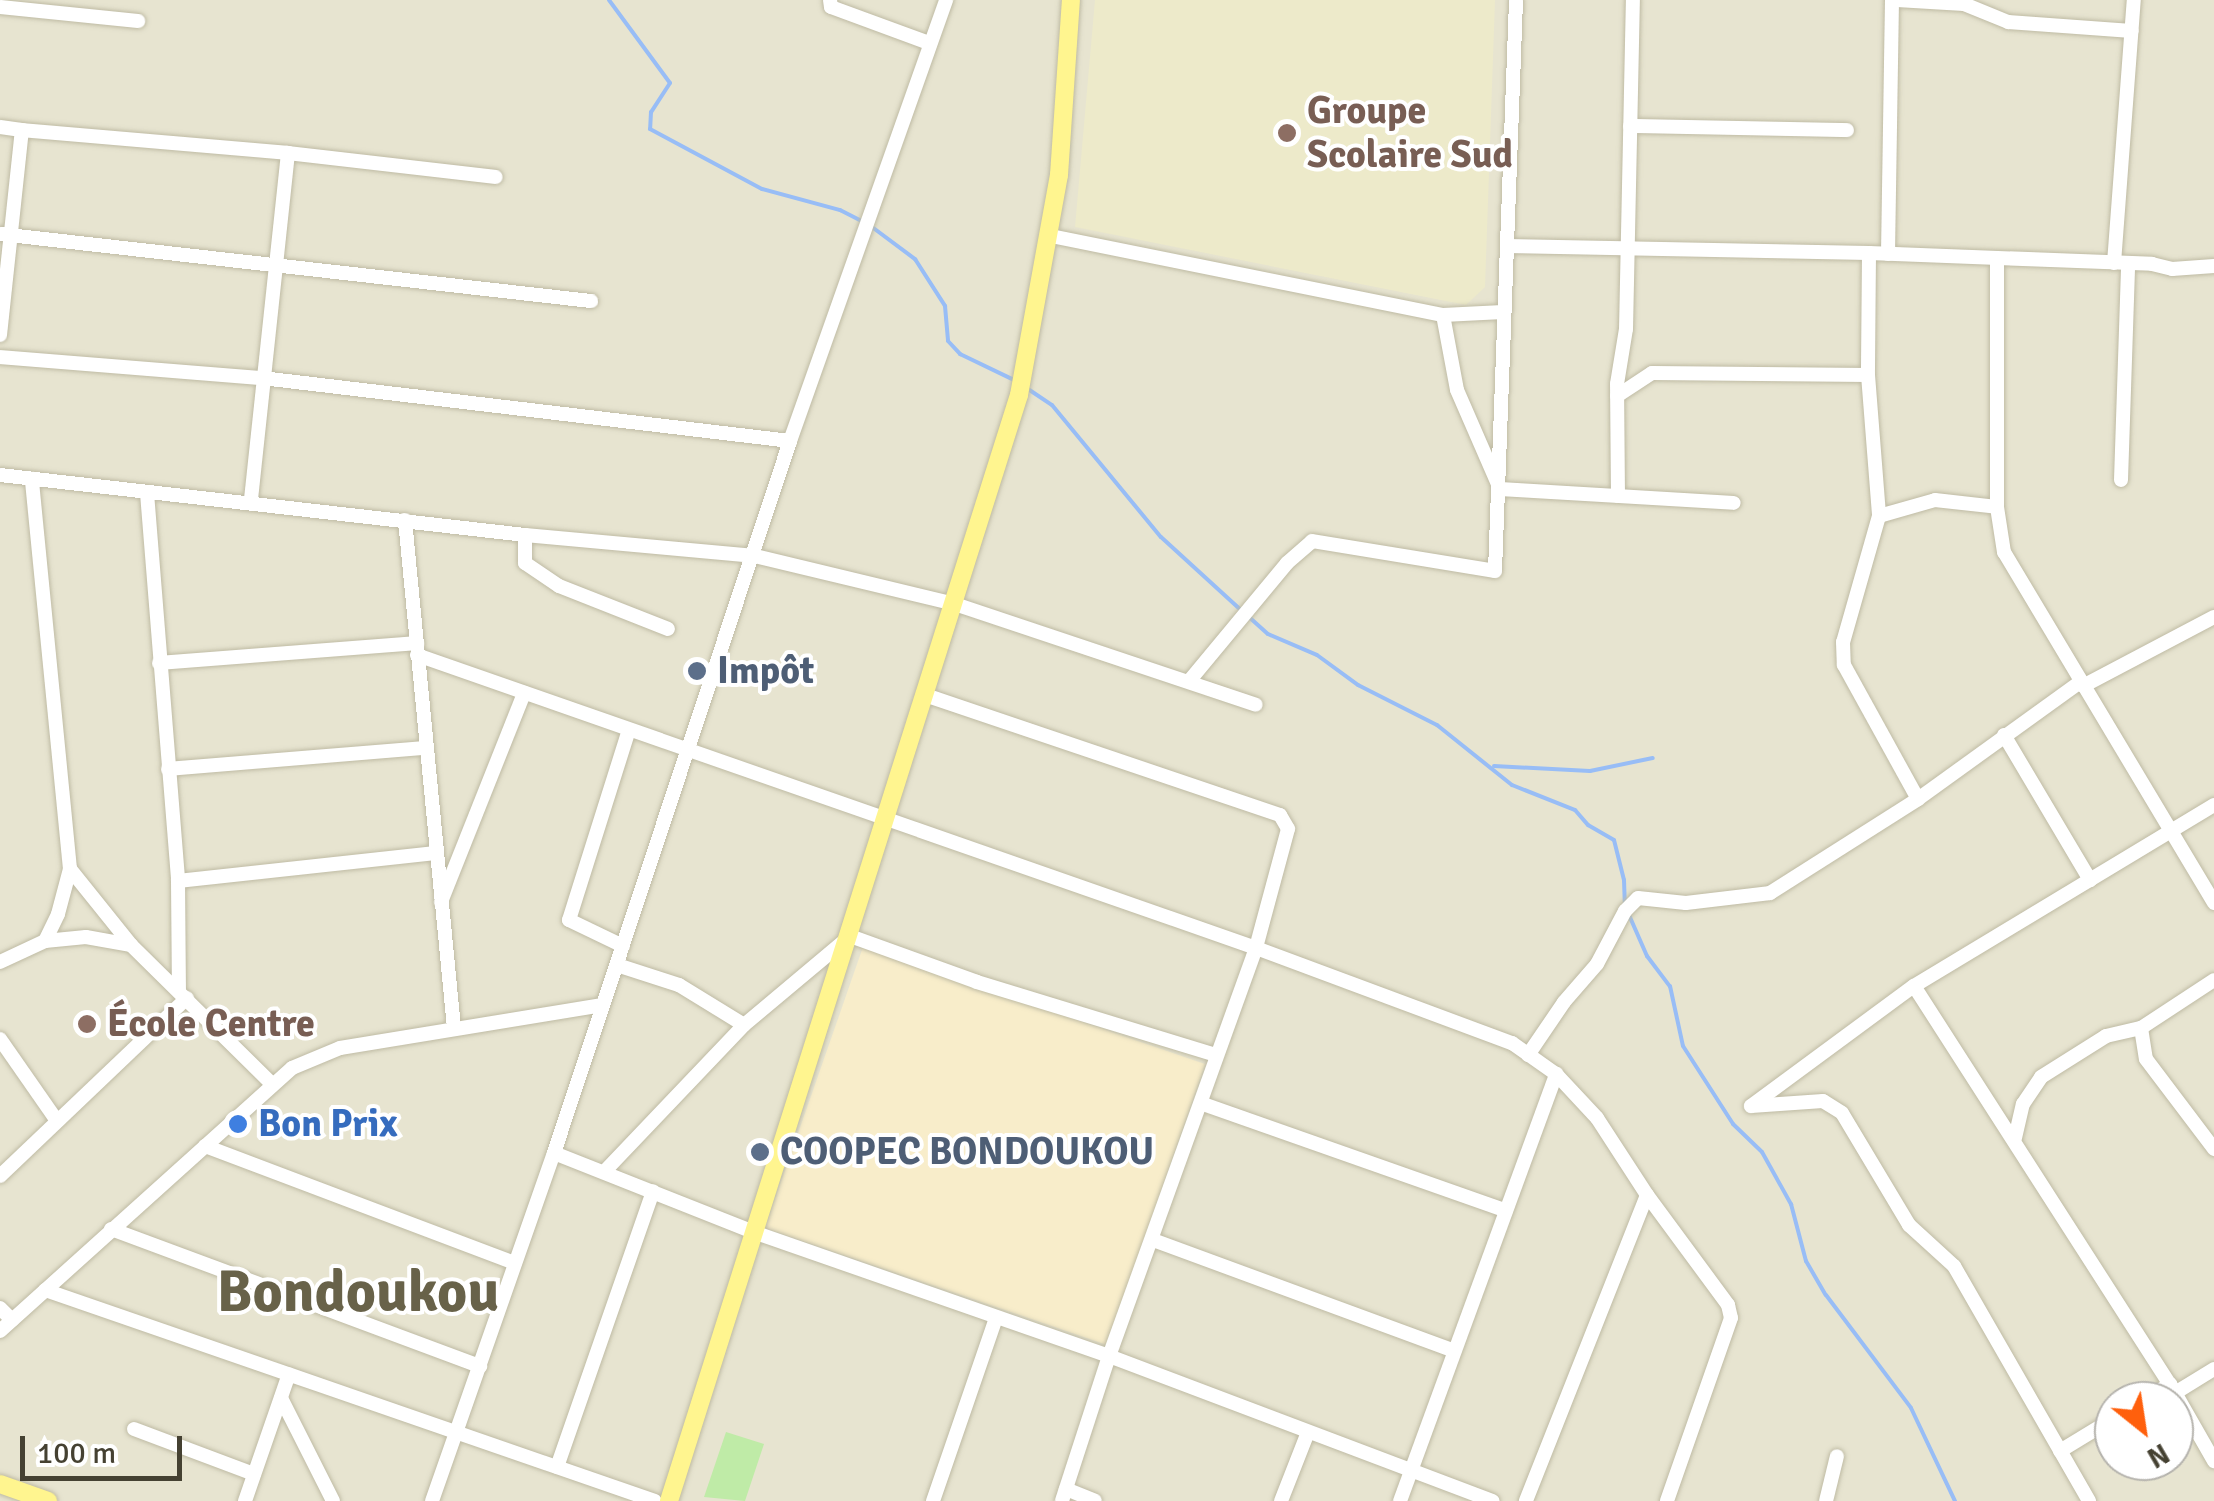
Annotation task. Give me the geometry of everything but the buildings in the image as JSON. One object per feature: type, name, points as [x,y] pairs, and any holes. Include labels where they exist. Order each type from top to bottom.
[{"type":"main road","points":[[669,1501],[1019,395],[1050,236],[1066,109],[1071,0]]},
{"type":"main road","points":[[0,1484],[48,1501]]},
{"type":"street","points":[[830,0],[831,7],[930,43]]},
{"type":"street","points":[[432,1501],[554,1154],[790,441],[946,0]]},
{"type":"street","points":[[1190,680],[1287,563],[1312,541],[1495,571],[1516,0]]},
{"type":"street","points":[[1618,496],[1616,396],[1626,330],[1633,0]]},
{"type":"street","points":[[1888,254],[1894,0],[1964,4],[2008,22],[2132,32]]},
{"type":"street","points":[[2121,480],[2121,263],[2134,0]]},
{"type":"street","points":[[0,7],[138,21]]},
{"type":"street","points":[[0,126],[496,177]]},
{"type":"street","points":[[1630,126],[1847,130]]},
{"type":"street","points":[[0,335],[6,235],[22,130]]},
{"type":"street","points":[[251,502],[288,154]]},
{"type":"street","points":[[6,235],[591,300]]},
{"type":"street","points":[[1050,236],[1443,315],[1503,312]]},
{"type":"street","points":[[1506,246],[1869,253],[2121,263],[2172,269],[2206,266],[2214,278]]},
{"type":"street","points":[[1869,253],[1868,375],[1878,516],[1844,642],[1844,665],[1918,799]]},
{"type":"street","points":[[1997,259],[1997,507],[2004,552],[2214,903]]},
{"type":"street","points":[[1443,315],[1457,390],[1500,489]]},
{"type":"street","points":[[0,358],[262,378],[790,441]]},
{"type":"street","points":[[1616,396],[1652,374],[1868,375]]},
{"type":"street","points":[[0,475],[525,535],[755,556],[955,604],[1256,705]]},
{"type":"street","points":[[32,479],[70,869],[58,914],[44,941]]},
{"type":"street","points":[[1500,489],[1734,502]]},
{"type":"street","points":[[0,1176],[183,994],[178,881],[147,493]]},
{"type":"street","points":[[1878,516],[1935,500],[1997,507]]},
{"type":"street","points":[[405,520],[454,1028]]},
{"type":"street","points":[[525,535],[526,563],[559,586],[668,629]]},
{"type":"street","points":[[1528,1054],[1564,1002],[1597,964],[1625,911],[1638,898],[1686,903],[1763,896],[1918,799],[2081,684],[2214,617]]},
{"type":"street","points":[[159,663],[417,649],[524,693],[1256,948],[1512,1043],[1556,1074],[1596,1118],[1728,1305],[1731,1318],[1667,1501]]},
{"type":"street","points":[[440,904],[524,693]]},
{"type":"street","points":[[925,695],[1280,815],[1288,828],[1256,948],[1216,1055],[1203,1104],[1108,1356],[1064,1495],[1095,1501]]},
{"type":"street","points":[[624,946],[569,920],[630,730]]},
{"type":"street","points":[[2004,735],[2090,880]]},
{"type":"street","points":[[168,770],[424,748]]},
{"type":"street","points":[[2089,1501],[1954,1266],[1909,1224],[1842,1113],[1822,1101],[1751,1106],[1914,986],[2214,805]]},
{"type":"street","points":[[178,881],[435,854]]},
{"type":"street","points":[[70,869],[132,946],[272,1084]]},
{"type":"street","points":[[604,1172],[744,1025],[850,936],[977,982],[1216,1055]]},
{"type":"street","points":[[0,962],[44,941],[86,937],[132,946]]},
{"type":"street","points":[[617,965],[679,985],[744,1025]]},
{"type":"street","points":[[2015,1139],[2023,1104],[2041,1077],[2106,1036],[2141,1028],[2214,980]]},
{"type":"street","points":[[1914,986],[2168,1381]]},
{"type":"street","points":[[0,1308],[6,1325],[272,1084],[315,1055],[602,1005]]},
{"type":"street","points":[[2141,1028],[2146,1059],[2214,1149]]},
{"type":"street","points":[[0,1039],[6,1064],[57,1121]]},
{"type":"street","points":[[1400,1501],[1556,1074]]},
{"type":"street","points":[[1203,1104],[1506,1211]]},
{"type":"street","points":[[205,1146],[514,1263]]},
{"type":"street","points":[[554,1154],[756,1233],[1108,1356],[1492,1501]]},
{"type":"street","points":[[557,1467],[653,1191]]},
{"type":"street","points":[[1526,1501],[1647,1195]]},
{"type":"street","points":[[111,1230],[480,1366]]},
{"type":"street","points":[[1153,1240],[1454,1352]]},
{"type":"street","points":[[45,1290],[648,1500]]},
{"type":"street","points":[[933,1501],[996,1318]]},
{"type":"street","points":[[2187,1381],[2214,1368]]},
{"type":"street","points":[[245,1501],[289,1374]]},
{"type":"street","points":[[281,1398],[333,1501]]},
{"type":"street","points":[[2194,1426],[2214,1461]]},
{"type":"street","points":[[134,1429],[254,1474]]},
{"type":"street","points":[[2060,1452],[2094,1431]]},
{"type":"street","points":[[1281,1501],[1308,1432]]},
{"type":"street","points":[[1826,1501],[1837,1456]]},
{"type":"shaded area","points":[[0,0],[2214,0],[2214,1501],[0,1501]]},
{"type":"shaded area","name":"Groupe Scolaire Sud","points":[[1095,0],[1495,0],[1485,287],[1466,305],[1075,227]]},
{"type":"shaded area","points":[[863,947],[1205,1064],[1107,1345],[765,1228]]},
{"type":"green space","points":[[726,1432],[764,1444],[745,1501],[704,1497]]},
{"type":"waterway","points":[[609,0],[670,83],[651,112],[650,129],[762,189],[840,210],[864,222]]},
{"type":"waterway","points":[[872,227],[915,259],[945,306],[948,341],[960,354],[1016,381]]},
{"type":"waterway","points":[[1028,389],[1052,405],[1161,537],[1242,611]]},
{"type":"waterway","points":[[1249,617],[1268,634],[1317,655],[1358,685],[1437,725],[1512,785],[1575,810],[1588,825],[1614,840],[1624,880],[1625,906]]},
{"type":"waterway","points":[[1494,766],[1590,771],[1653,758]]},
{"type":"waterway","points":[[1629,915],[1647,956],[1670,986],[1683,1046],[1733,1124],[1762,1152],[1791,1204],[1806,1261],[1826,1295],[1911,1408],[1955,1501]]},
{"type":"place","name":"Groupe Scolaire Sud","points":[[1287,133]]},
{"type":"place","name":"Impôt","points":[[697,671]]},
{"type":"place","name":"École Centre","points":[[87,1024]]},
{"type":"place","name":"Bon Prix","points":[[238,1124]]},
{"type":"place","name":"COOPEC BONDOUKOU","points":[[760,1152]]},
{"type":"district","name":"Bondoukou","points":[[358,1292]]}]
